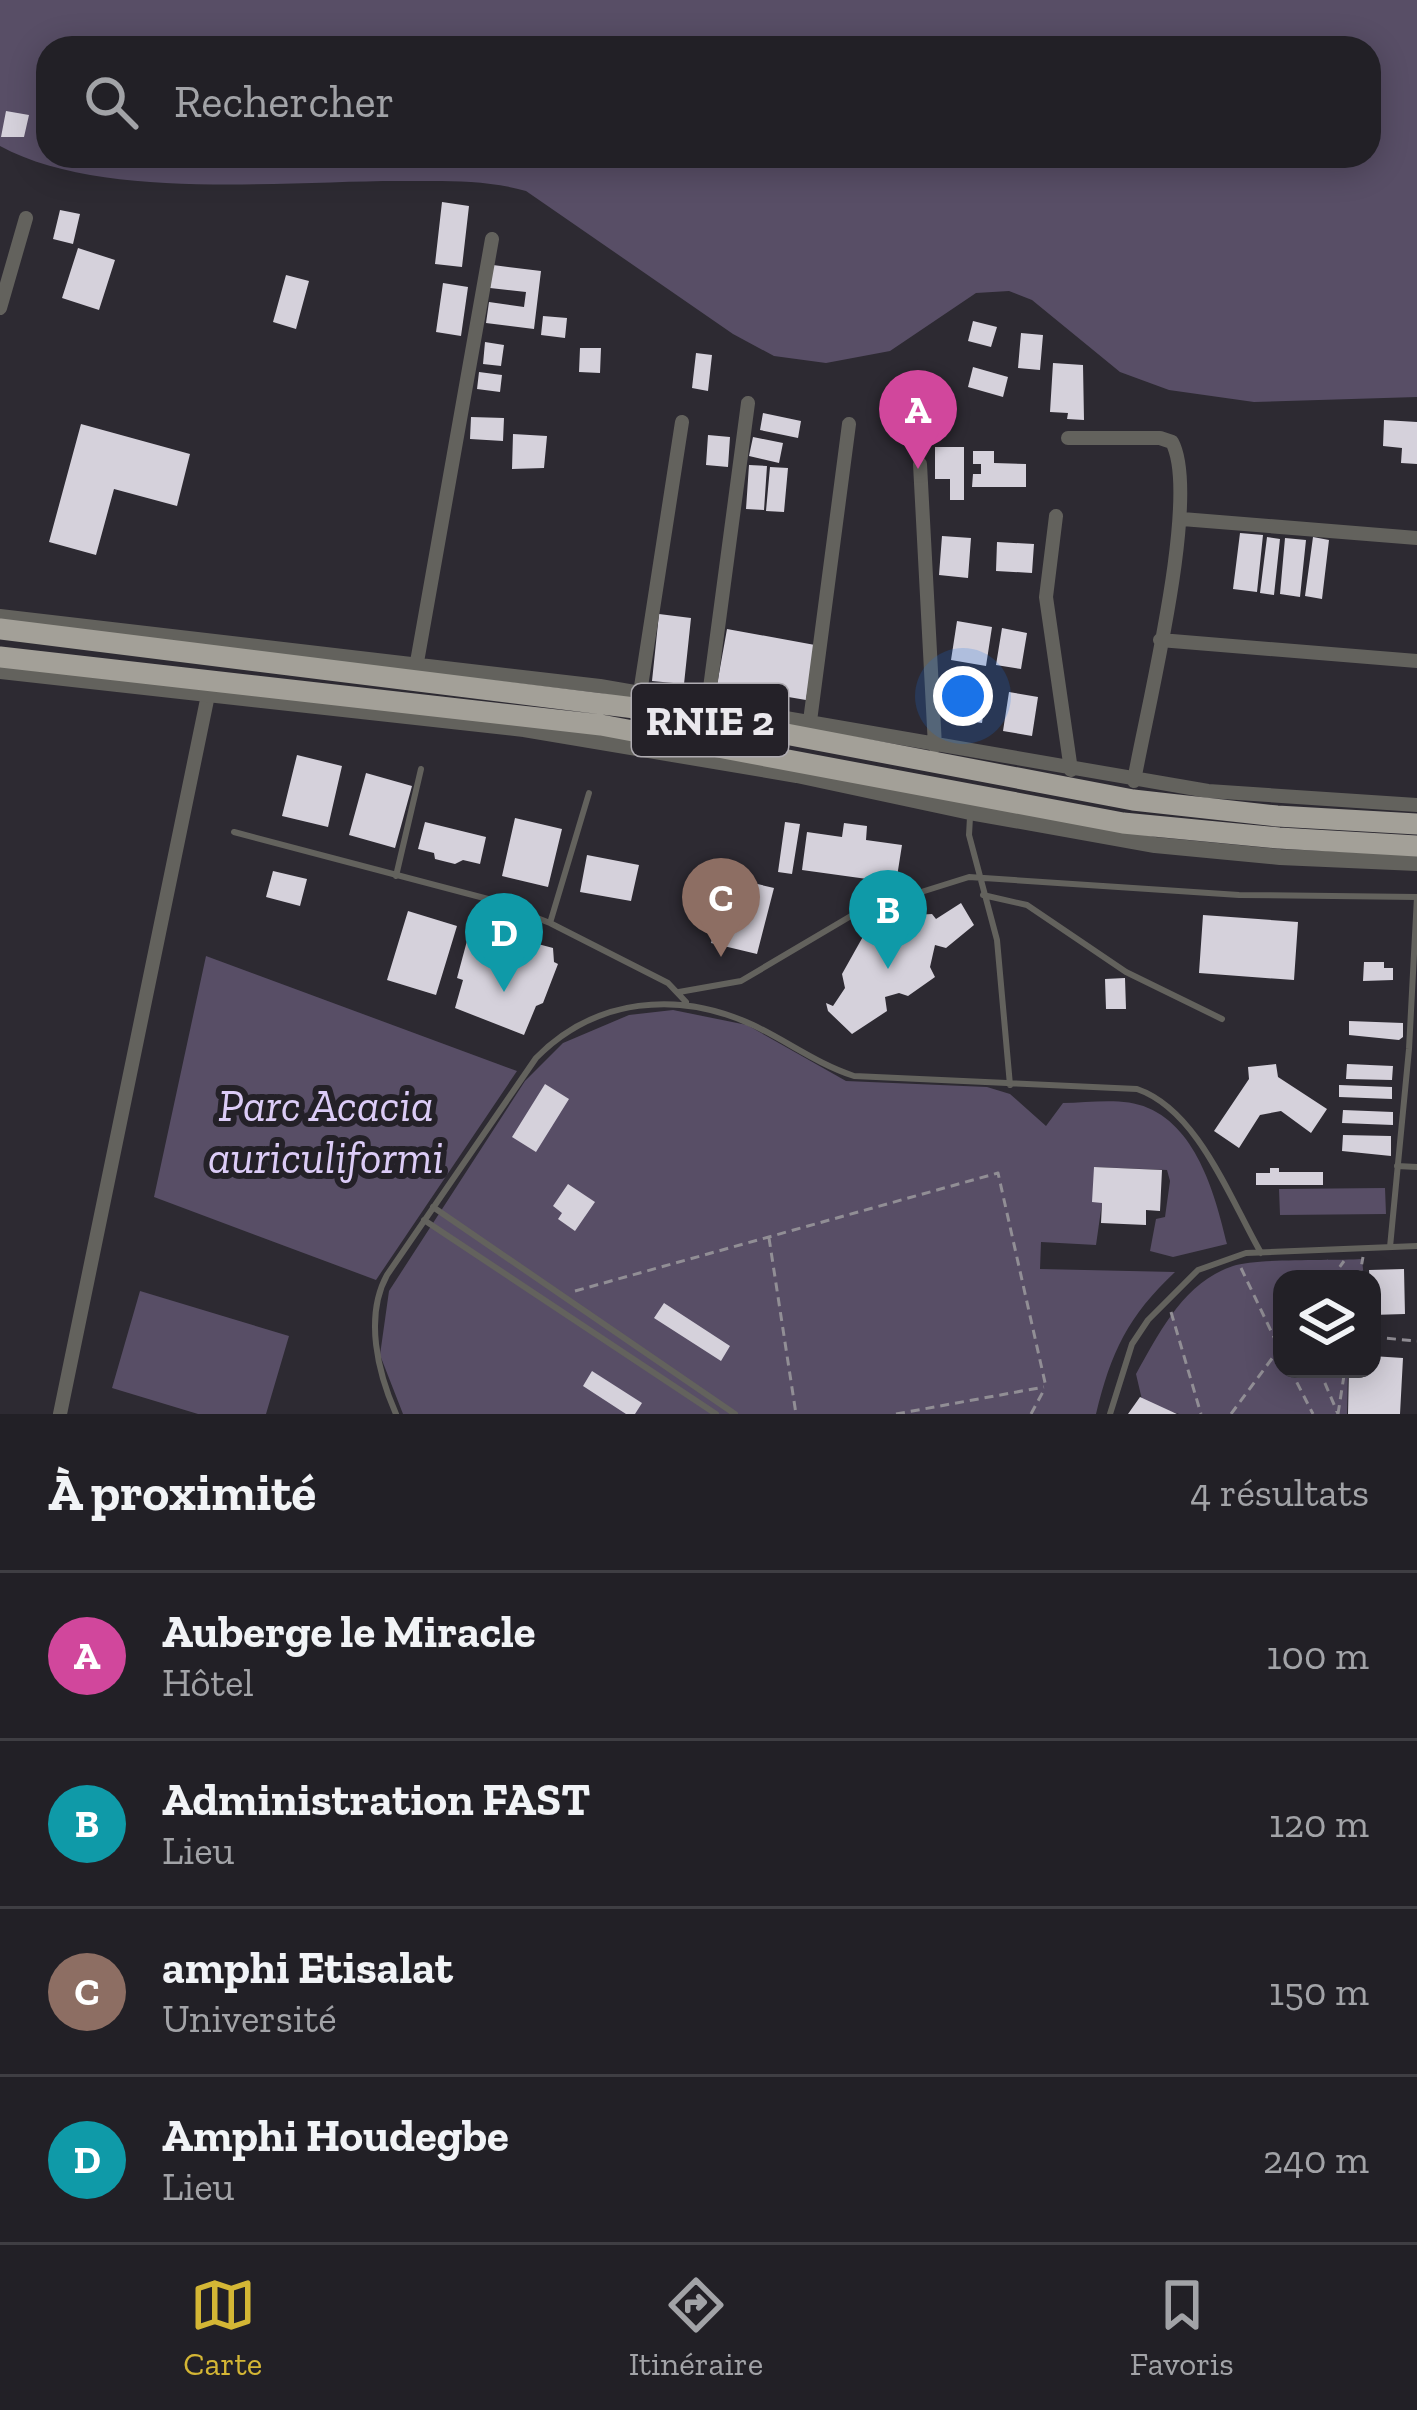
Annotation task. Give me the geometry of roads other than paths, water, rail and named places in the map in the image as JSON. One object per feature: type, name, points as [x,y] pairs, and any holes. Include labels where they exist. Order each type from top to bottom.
[{"type":"highway","name":"RNIE 2","points":[[0,629],[553,695],[814,738],[1132,800],[1276,816],[1417,824]]},
{"type":"highway","name":"RNIE 2","points":[[0,657],[601,725],[971,804],[1279,838],[1417,846]]},
{"type":"street","points":[[0,308],[26,218]]},
{"type":"street","points":[[417,662],[492,239]]},
{"type":"street","points":[[708,703],[748,404]]},
{"type":"street","points":[[640,693],[682,422]]},
{"type":"street","points":[[810,721],[849,424]]},
{"type":"street","points":[[1068,438],[1160,438],[1172,442],[1179,456],[1182,519],[1134,781]]},
{"type":"street","points":[[920,464],[935,746]]},
{"type":"street","points":[[1056,516],[1046,597],[1071,770]]},
{"type":"street","points":[[1182,519],[1417,538]]},
{"type":"street","points":[[0,616],[417,662],[640,693],[1134,781],[1278,798],[1417,805]]},
{"type":"street","points":[[1160,640],[1417,661]]},
{"type":"street","points":[[0,671],[524,729],[971,804],[1155,845],[1417,863]]},
{"type":"street","points":[[60,1414],[208,695]]},
{"type":"lane","points":[[395,876],[421,770]]},
{"type":"lane","points":[[975,772],[969,835],[1003,976],[1010,1085]]},
{"type":"lane","points":[[550,923],[589,793]]},
{"type":"lane","points":[[234,832],[488,899],[550,923],[680,992],[686,1002]]},
{"type":"lane","points":[[680,992],[741,981],[878,900],[969,877],[1239,895],[1417,897],[1409,1049],[1390,1247]]},
{"type":"lane","points":[[983,895],[1028,904],[1126,972],[1222,1019]]},
{"type":"lane","points":[[396,1414],[382,1382],[377,1354],[380,1288],[516,1084],[553,1041],[598,1017],[634,1005],[686,1002],[750,1024],[829,1068],[854,1076],[1137,1089],[1170,1104],[1190,1127],[1261,1252]]},
{"type":"lane","points":[[1396,1166],[1417,1167]]},
{"type":"lane","points":[[433,1207],[735,1414]]},
{"type":"lane","points":[[424,1220],[716,1414]]},
{"type":"lane","points":[[1109,1414],[1132,1344],[1167,1298],[1198,1270],[1235,1255],[1261,1252],[1417,1246]]},
{"type":"place","name":"Auberge le Miracle","points":[[918,469]]},
{"type":"place","name":"amphi Etisalat","points":[[721,957]]},
{"type":"place","name":"Administration FAST","points":[[888,969]]},
{"type":"place","name":"Amphi Houdegbe","points":[[504,992]]},
{"type":"park label","name":"Parc Acacia auriculiformi","points":[[326,1131]]}]
